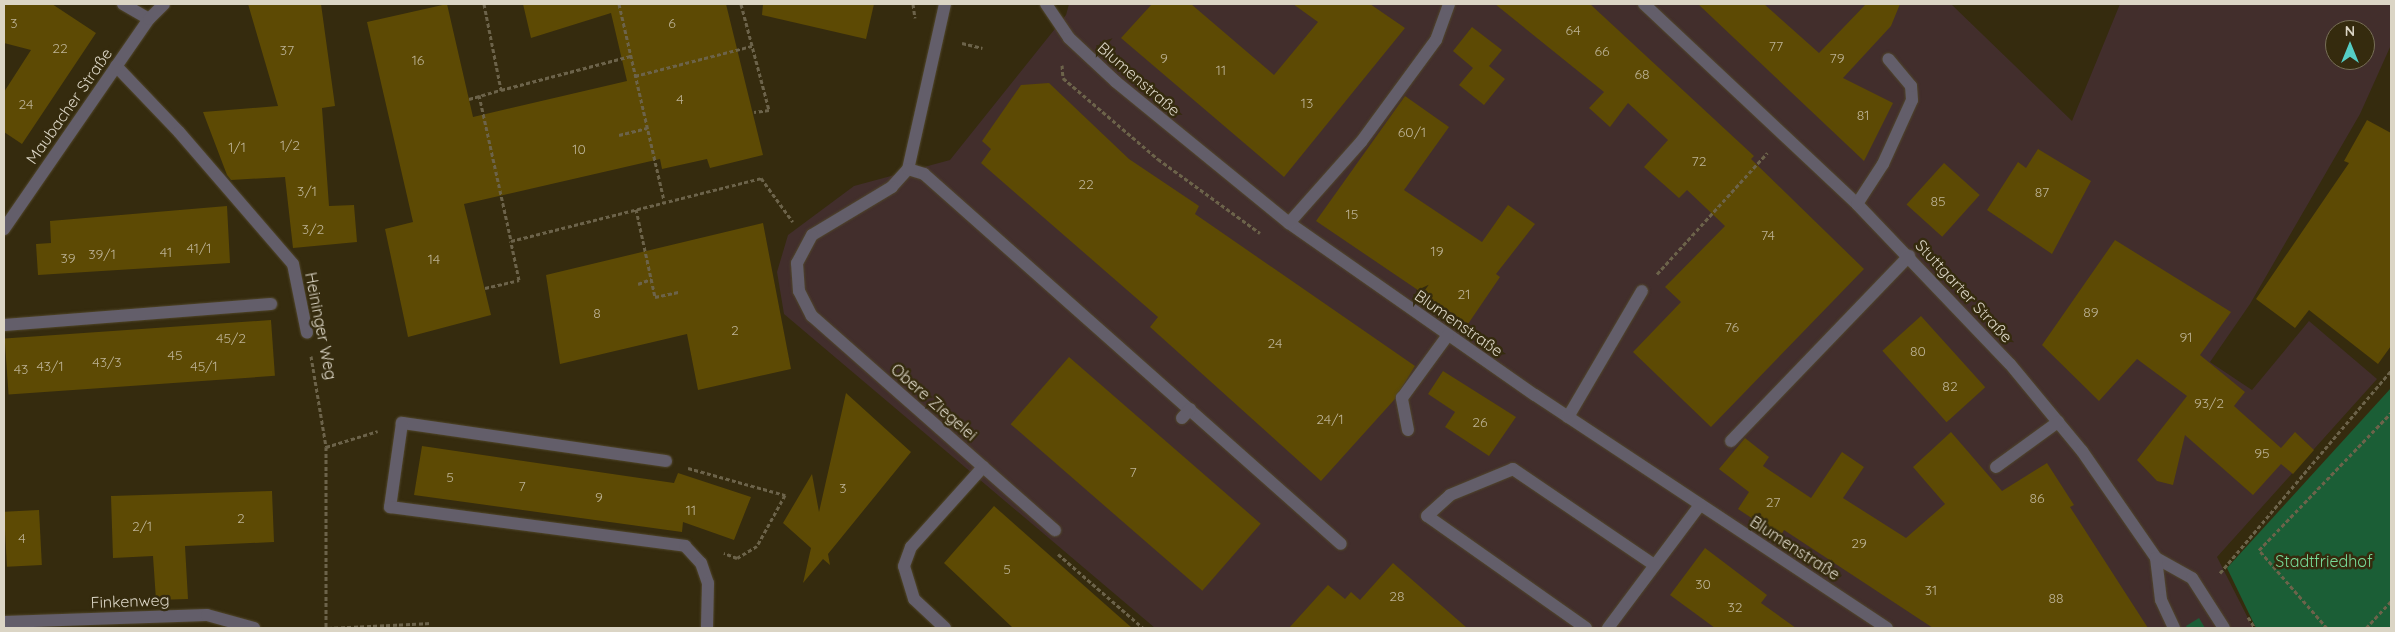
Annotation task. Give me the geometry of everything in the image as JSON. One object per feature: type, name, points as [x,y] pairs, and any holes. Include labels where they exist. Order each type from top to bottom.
[{"type":"street","points":[[123,4],[148,18]]},
{"type":"street","name":"Maubacher Straße","points":[[4,229],[148,18],[164,4]]},
{"type":"street","points":[[807,241],[892,186],[908,169],[945,4]]},
{"type":"street","name":"Blumenstraße","points":[[1045,4],[1069,38],[1116,82],[1289,223],[1568,417],[1887,628]]},
{"type":"street","points":[[1289,223],[1361,142],[1436,40],[1449,4]]},
{"type":"street","name":"Stuttgarter Straße","points":[[1644,4],[1857,204],[1909,256],[2010,364],[2058,422],[2156,558],[2192,578],[2224,628]]},
{"type":"street","points":[[1857,204],[1884,164],[1912,100],[1910,86],[1888,59]]},
{"type":"street","name":"Heininger Weg","points":[[116,66],[179,132],[292,264],[307,333]]},
{"type":"street","points":[[908,169],[924,174],[1119,339],[1186,414],[1341,544]]},
{"type":"street","name":"Obere Ziegelei","points":[[807,241],[797,263],[799,291],[812,316],[1055,530]]},
{"type":"street","points":[[1731,441],[1909,256]]},
{"type":"street","points":[[1568,417],[1642,291]]},
{"type":"street","points":[[4,325],[271,304]]},
{"type":"street","points":[[1408,430],[1402,398],[1448,335]]},
{"type":"street","points":[[1996,467],[2058,422]]},
{"type":"street","points":[[666,462],[525,434],[402,423],[390,507],[550,531],[685,546],[701,563],[708,583],[707,628]]},
{"type":"street","points":[[946,628],[914,599],[904,566],[911,548],[983,467]]},
{"type":"street","points":[[1586,628],[1427,516],[1450,494],[1513,470],[1654,565]]},
{"type":"street","points":[[1608,628],[1700,505]]},
{"type":"street","points":[[2156,558],[2161,600],[2174,628]]},
{"type":"street","name":"Finkenweg","points":[[4,622],[207,615],[254,628]]},
{"type":"path","points":[[484,4],[501,90]]},
{"type":"path","points":[[619,4],[664,201]]},
{"type":"path","points":[[741,4],[769,110],[754,112]]},
{"type":"path","points":[[635,76],[752,46]]},
{"type":"path","points":[[469,99],[631,56]]},
{"type":"path","points":[[479,95],[519,280],[485,288]]},
{"type":"path","points":[[619,135],[647,128]]},
{"type":"path","points":[[1642,291],[1784,134]]},
{"type":"path","points":[[511,241],[761,178],[807,241]]},
{"type":"path","points":[[636,209],[655,297],[679,292]]},
{"type":"path","points":[[638,284],[651,279]]},
{"type":"path","name":"Heininger Weg","points":[[307,333],[326,447],[327,628]]},
{"type":"path","points":[[2219,571],[2391,371]]},
{"type":"path","points":[[2327,628],[2259,550],[2391,413]]},
{"type":"path","points":[[326,447],[402,423]]},
{"type":"path","points":[[692,469],[785,495],[757,546],[746,555]]},
{"type":"path","points":[[1055,530],[1055,551],[1143,628]]},
{"type":"path","points":[[2366,628],[2391,601]]},
{"type":"path","points":[[327,628],[432,623]]},
{"type":"shaded area","points":[[1069,4],[1951,4],[2072,121],[2120,4],[2391,4],[2391,45],[2360,114],[2250,304],[2210,362],[2252,390],[2309,321],[2377,379],[2217,557],[2253,628],[1155,628],[784,314],[777,272],[788,235],[854,186],[950,160],[1066,15]]},
{"type":"green space","name":"Stadtfriedhof","points":[[2391,388],[2391,628],[2256,628],[2227,568]]},
{"type":"green space","points":[[2199,618],[2205,628],[2187,628],[2186,626]]},
{"type":"building","points":[[4,4],[52,4],[96,33],[22,144],[4,132],[4,92],[31,50],[4,43]]},
{"type":"building","points":[[248,4],[321,4],[335,106],[322,108],[329,206],[354,205],[357,242],[293,248],[285,177],[231,180],[227,175],[203,112],[278,106]]},
{"type":"building","points":[[447,4],[473,117],[627,81],[611,13],[531,38],[523,4],[726,4],[763,155],[710,168],[707,159],[662,169],[660,159],[464,204],[491,315],[408,337],[385,229],[413,222],[367,22]]},
{"type":"building","points":[[763,4],[874,4],[866,39],[762,15]]},
{"type":"building","points":[[1152,4],[1191,4],[1274,75],[1318,22],[1293,4],[1370,4],[1405,28],[1284,177],[1121,38]]},
{"type":"building","points":[[1495,4],[1590,4],[1754,156],[1751,159],[1864,269],[1711,427],[1633,352],[1681,302],[1665,287],[1725,226],[1687,190],[1679,198],[1644,167],[1668,140],[1628,103],[1610,127],[1589,108],[1604,92]]},
{"type":"building","points":[[1698,4],[1764,4],[1819,53],[1866,4],[1900,4],[1891,26],[1843,78],[1893,103],[1864,161]]},
{"type":"building","points":[[1472,27],[1502,50],[1489,66],[1505,79],[1484,105],[1459,85],[1473,68],[1453,51]]},
{"type":"building","points":[[1049,83],[1129,159],[1199,206],[1195,214],[1415,366],[1394,400],[1321,481],[1150,327],[1158,317],[981,163],[991,149],[982,141],[1021,85]]},
{"type":"building","points":[[1405,96],[1449,127],[1404,190],[1482,242],[1508,205],[1535,224],[1496,274],[1500,277],[1468,324],[1316,221]]},
{"type":"building","points":[[2367,120],[2391,133],[2391,346],[2378,364],[2309,310],[2295,328],[2256,299],[2349,163],[2344,161]]},
{"type":"building","points":[[2038,149],[2091,181],[2052,254],[1987,210],[2018,162],[2026,168]]},
{"type":"building","points":[[1944,163],[1980,195],[1942,237],[1907,205]]},
{"type":"building","points":[[227,206],[230,263],[38,275],[36,244],[51,243],[50,221]]},
{"type":"building","points":[[763,223],[791,369],[698,390],[687,334],[560,364],[546,275]]},
{"type":"building","points":[[2115,240],[2231,312],[2200,355],[2245,392],[2234,406],[2281,448],[2295,432],[2314,450],[2293,474],[2281,464],[2253,495],[2185,435],[2173,485],[2157,481],[2137,460],[2187,396],[2137,359],[2099,401],[2042,345]]},
{"type":"building","points":[[1921,316],[1985,387],[1947,422],[1882,351]]},
{"type":"building","points":[[271,320],[275,376],[9,394],[5,339]]},
{"type":"building","points":[[1069,357],[1261,524],[1202,591],[1011,424]]},
{"type":"building","points":[[1443,371],[1516,417],[1489,456],[1445,427],[1455,412],[1428,394]]},
{"type":"building","points":[[846,393],[911,452],[828,554],[830,565],[823,559],[803,583],[811,548],[783,523],[812,474],[819,512]]},
{"type":"building","points":[[1951,432],[2002,491],[2047,463],[2074,505],[2070,507],[2148,628],[1933,628],[1784,530],[1780,537],[1738,509],[1749,492],[1719,469],[1745,438],[1769,457],[1763,466],[1811,498],[1842,452],[1864,467],[1843,498],[1906,538],[1945,504],[1913,467]]},
{"type":"building","points":[[422,446],[674,483],[678,473],[751,497],[734,540],[683,522],[682,532],[414,495]]},
{"type":"building","points":[[272,491],[274,542],[185,546],[188,599],[156,600],[153,556],[113,558],[111,496]]},
{"type":"building","points":[[994,506],[1132,628],[1013,628],[944,563]]},
{"type":"building","points":[[39,510],[42,565],[7,567],[4,512]]},
{"type":"building","points":[[1705,548],[1767,595],[1761,603],[1796,628],[1715,628],[1670,595]]},
{"type":"building","points":[[1393,563],[1467,628],[1289,628],[1328,585],[1345,599],[1351,592],[1360,600]]}]
